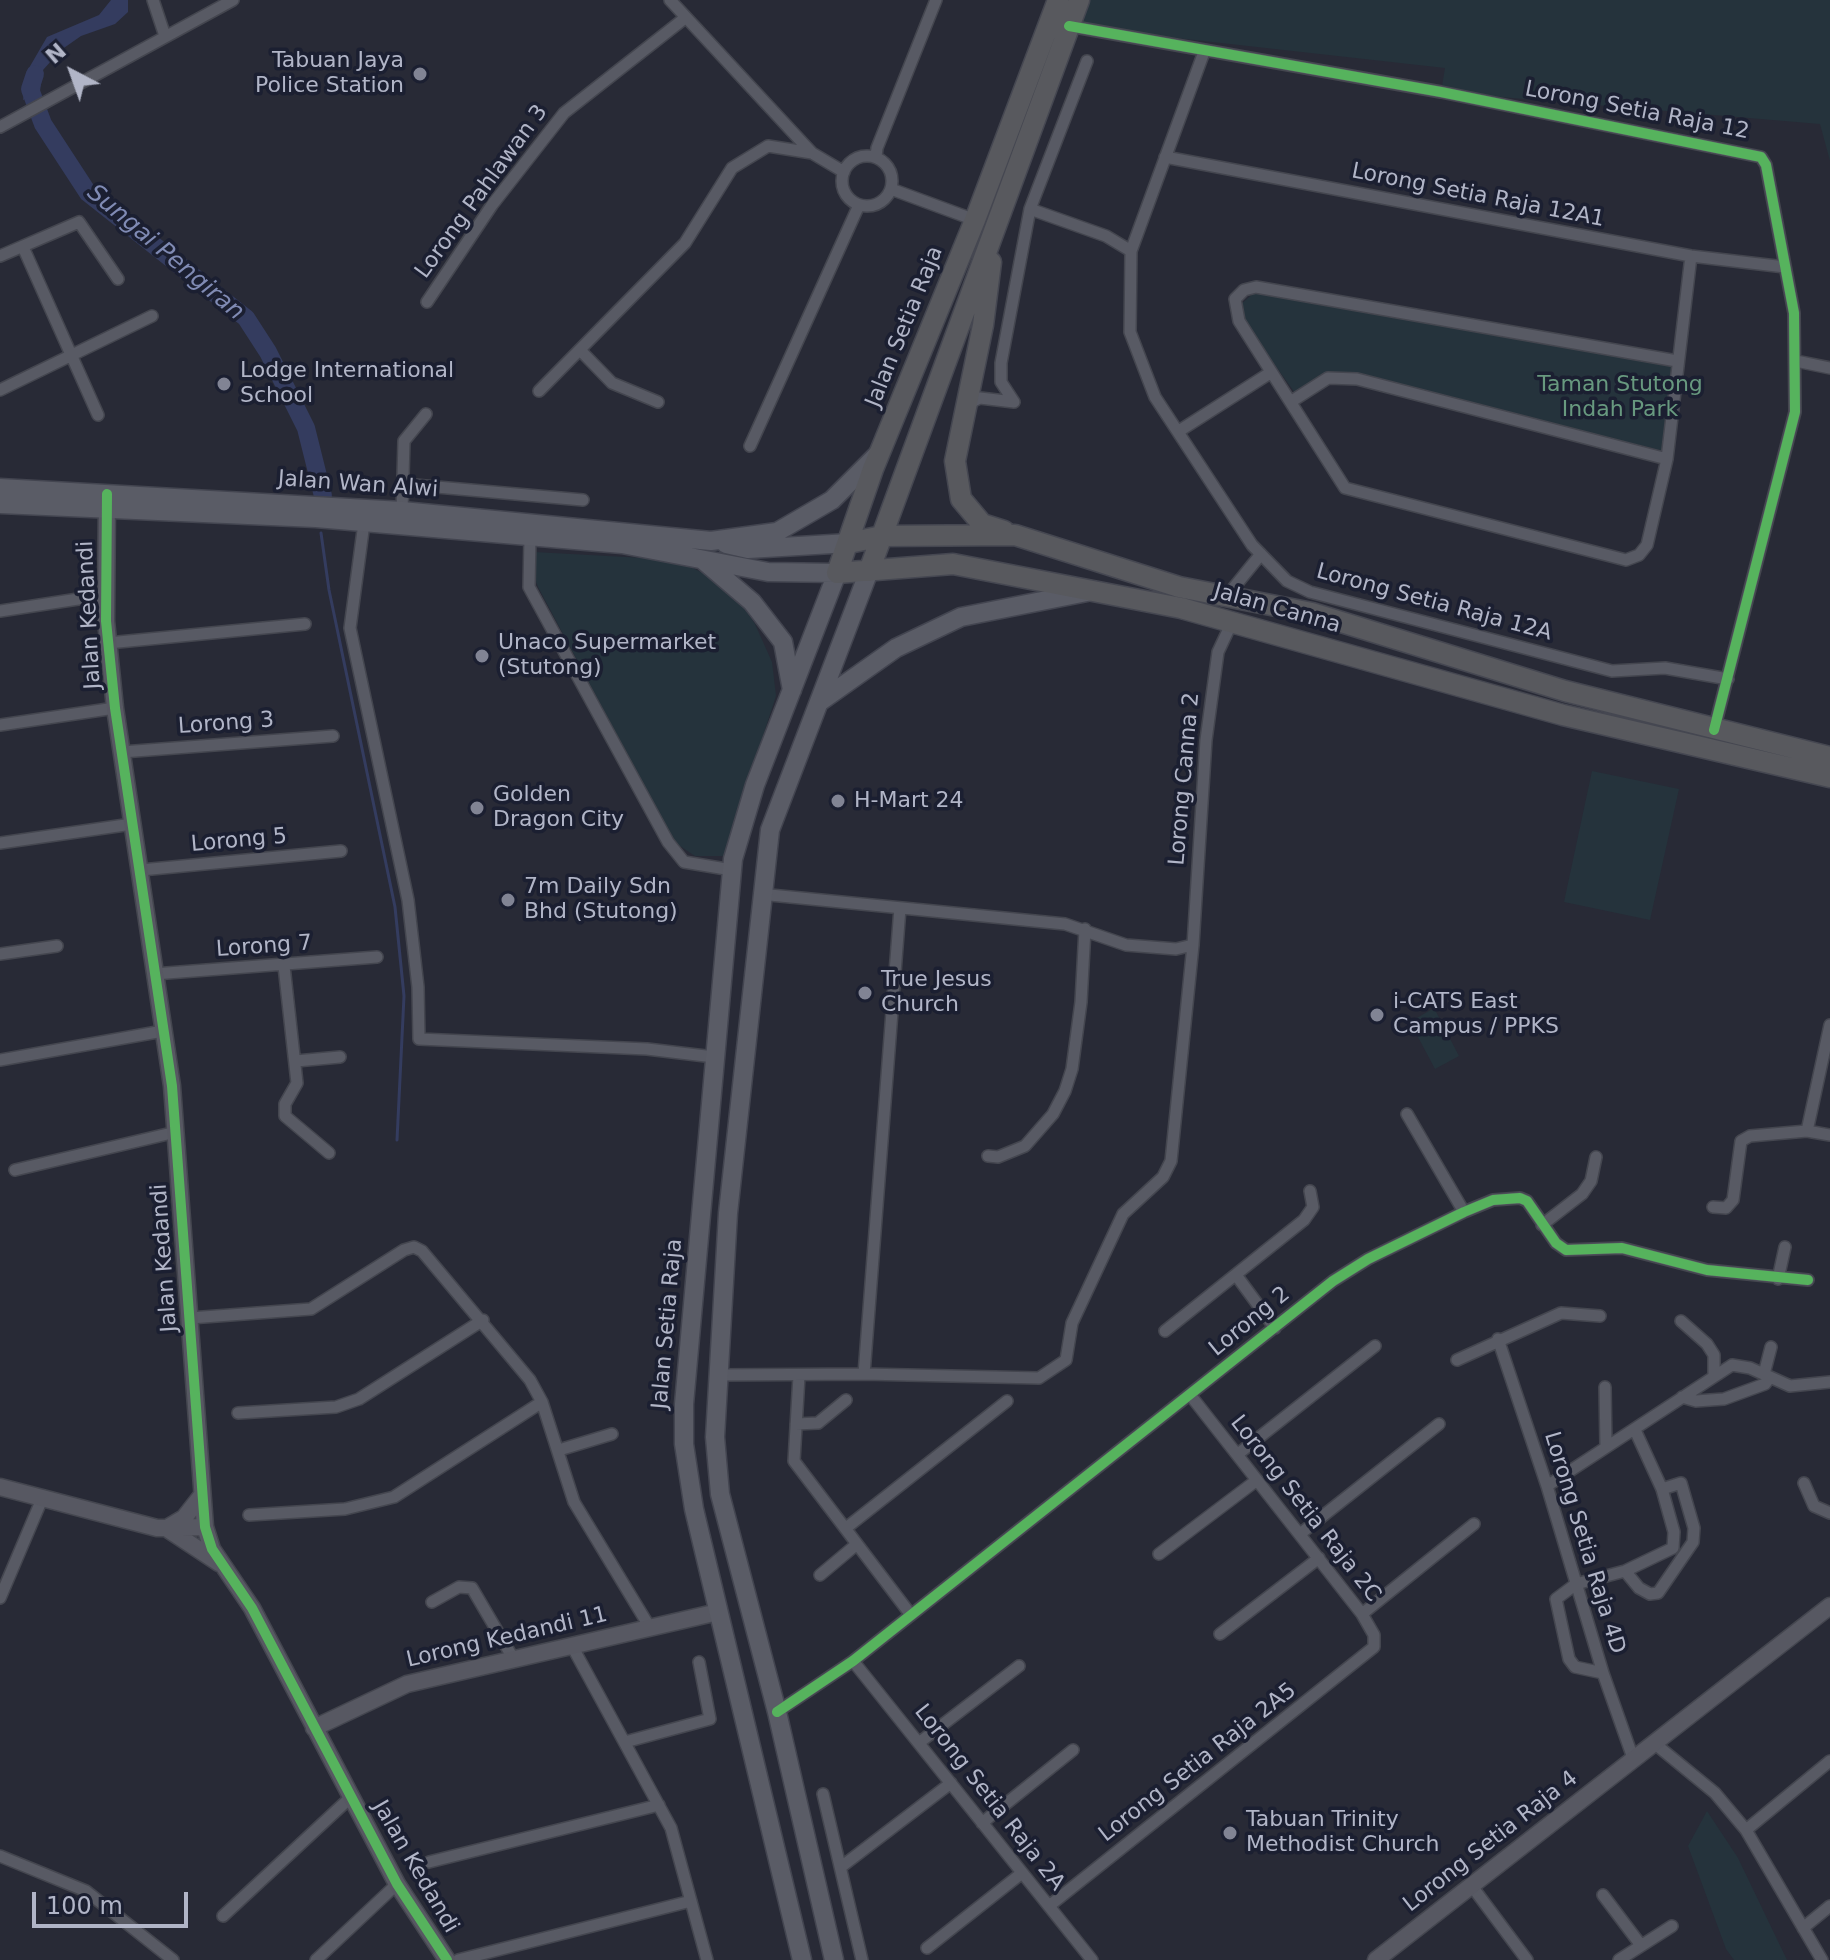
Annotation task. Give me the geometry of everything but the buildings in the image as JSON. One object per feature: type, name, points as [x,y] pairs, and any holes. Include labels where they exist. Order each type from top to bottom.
[{"type":"highway","name":"Jalan Setia Raja","points":[[837,573],[880,452],[975,220],[1058,0]]},
{"type":"highway","points":[[869,571],[1079,0]]},
{"type":"highway","points":[[996,226],[983,325],[955,461],[961,499],[982,524],[1015,535]]},
{"type":"highway","name":"Jalan Canna","points":[[849,543],[882,536],[1015,535],[1179,587],[1312,613],[1565,691],[1830,757]]},
{"type":"highway","name":"Jalan Canna","points":[[837,573],[953,564],[1094,590],[1233,620],[1406,673],[1563,715],[1830,777]]},
{"type":"main road","points":[[711,541],[777,532],[797,522],[850,485],[880,452]]},
{"type":"main road","name":"Jalan Wan Alwi","points":[[0,488],[106,502]]},
{"type":"main road","name":"Jalan Wan Alwi","points":[[0,504],[106,502],[323,513],[402,511],[711,541]]},
{"type":"main road","name":"Jalan Wan Alwi","points":[[323,513],[364,523],[622,544],[702,559]]},
{"type":"main road","points":[[711,541],[748,549],[849,543]]},
{"type":"main road","points":[[702,559],[752,602],[783,642],[793,691]]},
{"type":"main road","name":"Jalan Canna","points":[[702,559],[768,572],[837,573]]},
{"type":"main road","points":[[834,1960],[777,1712],[720,1494],[715,1437],[728,1213],[760,894],[770,830],[869,571]]},
{"type":"main road","name":"Jalan Setia Raja","points":[[802,1960],[706,1568],[684,1444],[684,1404],[732,870],[755,785],[837,573]]},
{"type":"main road","points":[[821,701],[896,648],[961,617],[1094,590]]},
{"type":"main road","points":[[714,1057],[736,1052],[750,994]]},
{"type":"main road","points":[[706,1568],[712,1548],[694,1460],[695,1395],[702,1384],[718,1375]]},
{"type":"main road","points":[[715,1437],[706,1447],[706,1468],[718,1532],[736,1593],[728,1607],[718,1612]]},
{"type":"main road","points":[[768,1812],[773,1794],[759,1732],[777,1712]]},
{"type":"street","points":[[153,0],[165,36]]},
{"type":"street","points":[[0,127],[233,0]]},
{"type":"street","points":[[670,0],[812,153],[844,172]]},
{"type":"street","points":[[876,157],[936,0]]},
{"type":"street","name":"Lorong Pahlawan 3","points":[[427,302],[492,205],[564,113],[622,64],[685,18]]},
{"type":"street","name":"Lorong Setia Raja 12","points":[[1069,26],[1441,92],[1754,155],[1766,165],[1794,313],[1795,412],[1714,730]]},
{"type":"street","name":"Lorong Setia Raja 12A","points":[[1204,52],[1131,251],[1130,332],[1155,397],[1241,530],[1261,554],[1287,581],[1325,596],[1612,671],[1665,668],[1728,679]]},
{"type":"street","points":[[967,404],[980,398],[1014,402],[1001,382],[1001,363],[1030,209],[1087,61]]},
{"type":"street","points":[[539,391],[685,243],[732,168],[768,146],[812,153]]},
{"type":"street","points":[[864,156],[876,157],[887,165],[892,176],[891,189],[879,203],[859,205],[848,197],[842,185],[844,172],[852,161],[864,156]]},
{"type":"street","name":"Lorong Setia Raja 12A1","points":[[1165,157],[1691,256],[1785,267]]},
{"type":"street","points":[[891,189],[975,220]]},
{"type":"street","points":[[750,446],[859,205]]},
{"type":"street","points":[[1030,209],[1106,236],[1131,251]]},
{"type":"street","points":[[0,256],[79,222],[118,279]]},
{"type":"street","points":[[23,247],[98,415]]},
{"type":"street","points":[[1677,361],[1249,287],[1235,299],[1236,314],[1270,373],[1292,401],[1345,488],[1626,560],[1639,555],[1647,545],[1667,459],[1691,256]]},
{"type":"street","points":[[0,390],[152,316]]},
{"type":"street","points":[[580,350],[612,383],[658,402]]},
{"type":"street","points":[[1796,361],[1830,368]]},
{"type":"street","points":[[1179,431],[1270,373]]},
{"type":"street","points":[[1292,401],[1328,378],[1357,379],[1667,459]]},
{"type":"street","points":[[402,511],[404,441],[426,414]]},
{"type":"street","points":[[403,484],[583,500]]},
{"type":"street","name":"Jalan Kedandi","points":[[106,502],[104,595],[108,643],[176,1132],[205,1527],[221,1564],[252,1608],[397,1884],[447,1960]]},
{"type":"street","points":[[364,523],[350,628],[408,900],[419,1008],[419,1039],[647,1049],[714,1057]]},
{"type":"street","points":[[530,537],[529,587],[668,842],[684,862],[732,870]]},
{"type":"street","points":[[1227,596],[1261,554]]},
{"type":"street","points":[[0,611],[104,595]]},
{"type":"street","name":"Lorong Canna 2","points":[[718,1375],[1039,1378],[1066,1360],[1072,1323],[1123,1214],[1163,1177],[1171,1161],[1193,945],[1199,812],[1208,725],[1218,652],[1233,620]]},
{"type":"street","points":[[108,643],[305,624]]},
{"type":"street","points":[[0,725],[115,708]]},
{"type":"street","name":"Lorong 3","points":[[122,752],[333,736]]},
{"type":"street","points":[[0,843],[132,824]]},
{"type":"street","name":"Lorong 5","points":[[141,870],[341,851]]},
{"type":"street","points":[[760,894],[985,913],[1085,929],[1126,945],[1176,949],[1193,945]]},
{"type":"street","points":[[864,1374],[900,908]]},
{"type":"street","points":[[988,1156],[1007,1154],[1025,1146],[1053,1114],[1065,1091],[1072,1069],[1080,1015],[1085,929]]},
{"type":"street","points":[[0,954],[57,946]]},
{"type":"street","points":[[1176,949],[1191,959]]},
{"type":"street","name":"Lorong 7","points":[[154,974],[377,957]]},
{"type":"street","points":[[284,966],[296,1061],[296,1088],[285,1104],[285,1116],[329,1153]]},
{"type":"street","points":[[1807,1131],[1830,1025]]},
{"type":"street","points":[[0,1060],[163,1031]]},
{"type":"street","points":[[296,1061],[340,1057]]},
{"type":"street","points":[[1407,1114],[1464,1212]]},
{"type":"street","points":[[1713,1207],[1726,1208],[1733,1200],[1737,1149],[1741,1141],[1750,1136],[1807,1131],[1830,1135]]},
{"type":"street","points":[[15,1170],[176,1132]]},
{"type":"street","points":[[1542,1225],[1582,1194],[1591,1181],[1596,1157]]},
{"type":"street","points":[[1165,1331],[1304,1220],[1313,1207],[1310,1191]]},
{"type":"street","name":"Lorong 2","points":[[777,1712],[853,1661],[1351,1268],[1464,1212],[1493,1200],[1520,1198],[1527,1201],[1542,1225],[1566,1250],[1622,1248],[1707,1270],[1808,1280]]},
{"type":"street","points":[[190,1318],[311,1309],[414,1247],[422,1251],[483,1320],[530,1380],[542,1402],[574,1502],[649,1626]]},
{"type":"street","points":[[1778,1279],[1785,1247]]},
{"type":"street","points":[[1236,1275],[1275,1328]]},
{"type":"street","points":[[1457,1360],[1498,1339],[1564,1313],[1600,1316]]},
{"type":"street","points":[[238,1413],[336,1407],[359,1399],[483,1320]]},
{"type":"street","points":[[1681,1321],[1707,1344],[1714,1355],[1714,1374]]},
{"type":"street","name":"Lorong Setia Raja 4D","points":[[1498,1339],[1547,1486],[1603,1673],[1633,1758]]},
{"type":"street","points":[[1238,1454],[1375,1346]]},
{"type":"street","points":[[1682,1397],[1696,1401],[1724,1399],[1765,1384],[1771,1347]]},
{"type":"street","points":[[1547,1486],[1732,1365],[1790,1386],[1830,1382]]},
{"type":"street","points":[[799,1376],[794,1461],[911,1615]]},
{"type":"street","points":[[1605,1387],[1606,1447]]},
{"type":"street","name":"Lorong Setia Raja 2C","points":[[1191,1396],[1362,1614],[1374,1635],[1372,1652]]},
{"type":"street","points":[[796,1424],[818,1423],[846,1400]]},
{"type":"street","points":[[846,1528],[1007,1401]]},
{"type":"street","points":[[249,1515],[345,1509],[394,1497],[542,1402]]},
{"type":"street","points":[[1300,1534],[1439,1424]]},
{"type":"street","points":[[1603,1673],[1575,1667],[1569,1659],[1556,1599],[1576,1584],[1625,1571],[1673,1548],[1674,1532],[1662,1489],[1635,1430]]},
{"type":"street","points":[[559,1450],[612,1434]]},
{"type":"street","points":[[1159,1554],[1257,1480]]},
{"type":"street","points":[[1625,1571],[1639,1588],[1650,1594],[1658,1593],[1693,1542],[1694,1528],[1681,1483],[1662,1489]]},
{"type":"street","points":[[1804,1483],[1814,1506],[1830,1513]]},
{"type":"street","points":[[0,1487],[163,1529],[205,1527]]},
{"type":"street","points":[[163,1529],[184,1518],[202,1495]]},
{"type":"street","points":[[0,1598],[42,1499]]},
{"type":"street","points":[[1362,1614],[1474,1524]]},
{"type":"street","points":[[163,1529],[221,1564]]},
{"type":"street","points":[[820,1575],[857,1544]]},
{"type":"street","points":[[1220,1634],[1319,1558]]},
{"type":"street","points":[[432,1602],[459,1587],[472,1588],[513,1658]]},
{"type":"street","name":"Lorong Setia Raja 4","points":[[1376,1960],[1830,1606]]},
{"type":"street","name":"Lorong Kedandi 11","points":[[314,1728],[378,1695],[407,1684],[718,1612]]},
{"type":"street","points":[[572,1646],[659,1805],[680,1852],[707,1960]]},
{"type":"street","name":"Lorong Setia Raja 2A5","points":[[1049,1906],[1372,1652]]},
{"type":"street","name":"Lorong Setia Raja 2A","points":[[853,1661],[1049,1906],[1086,1958]]},
{"type":"street","points":[[625,1742],[710,1719],[699,1662]]},
{"type":"street","points":[[920,1742],[1019,1666]]},
{"type":"street","points":[[1654,1743],[1715,1793],[1746,1830],[1822,1960]]},
{"type":"street","points":[[982,1823],[1073,1750]]},
{"type":"street","points":[[1746,1830],[1830,1761]]},
{"type":"street","points":[[841,1867],[951,1783]]},
{"type":"street","points":[[823,1794],[862,1960]]},
{"type":"street","points":[[223,1916],[351,1797]]},
{"type":"street","points":[[429,1862],[659,1805]]},
{"type":"street","points":[[0,1856],[86,1891],[173,1960]]},
{"type":"street","points":[[927,1948],[1022,1873]]},
{"type":"street","points":[[316,1960],[397,1884]]},
{"type":"street","points":[[1471,1885],[1527,1960]]},
{"type":"street","points":[[1603,1895],[1640,1944]]},
{"type":"street","points":[[458,1960],[691,1901]]},
{"type":"street","points":[[1803,1928],[1830,1906]]},
{"type":"street","points":[[1619,1960],[1672,1926]]},
{"type":"green space","points":[[1079,0],[1830,0],[1830,161],[1820,124],[1441,92],[1445,68],[1069,26]]},
{"type":"green space","name":"Taman Stutong Indah Park","points":[[1255,292],[1589,348],[1672,366],[1664,451],[1379,383],[1328,377],[1295,393],[1244,322],[1240,305]]},
{"type":"green space","points":[[534,552],[644,558],[691,567],[712,578],[743,606],[755,624],[772,662],[776,696],[724,856],[695,856],[674,842],[538,587],[533,574]]},
{"type":"green space","points":[[1592,771],[1679,789],[1650,920],[1564,902]]},
{"type":"green space","points":[[1434,1008],[1459,1056],[1435,1069],[1410,1022]]},
{"type":"green space","points":[[1707,1811],[1738,1858],[1787,1960],[1734,1960],[1726,1949],[1688,1846]]},
{"type":"water","points":[[111,0],[128,0],[128,12],[115,24],[81,36],[61,50],[43,70],[40,91],[23,100],[29,68],[47,37],[99,15]]},
{"type":"waterway","name":"Sungai Pengiran","points":[[35,74],[30,89],[43,124],[88,193],[246,318],[268,352],[306,428],[323,496]]},
{"type":"waterway","points":[[321,533],[329,590],[395,907],[404,996],[397,1140]]},
{"type":"cycle path","points":[[1069,26],[1441,92],[1761,157],[1766,165],[1794,313],[1795,412],[1714,730]]},
{"type":"cycle path","points":[[107,494],[106,621],[115,708],[172,1086],[205,1527],[212,1549],[252,1608],[397,1884],[447,1960]]},
{"type":"cycle path","points":[[777,1712],[853,1661],[1333,1281],[1368,1259],[1464,1212],[1493,1200],[1520,1198],[1527,1201],[1556,1243],[1566,1250],[1622,1248],[1707,1270],[1808,1280]]},
{"type":"place","name":"Tabuan Jaya Police Station","points":[[420,74]]},
{"type":"place","name":"Lodge International School","points":[[224,384]]},
{"type":"place","name":"Unaco Supermarket (Stutong)","points":[[482,656]]},
{"type":"place","name":"H-Mart 24","points":[[838,801]]},
{"type":"place","name":"Golden Dragon City","points":[[477,808]]},
{"type":"place","name":"7m Daily Sdn Bhd (Stutong)","points":[[508,900]]},
{"type":"place","name":"True Jesus Church","points":[[865,993]]},
{"type":"place","name":"i-CATS East Campus / PPKS","points":[[1377,1015]]},
{"type":"place","name":"Tabuan Trinity Methodist Church","points":[[1230,1833]]}]
